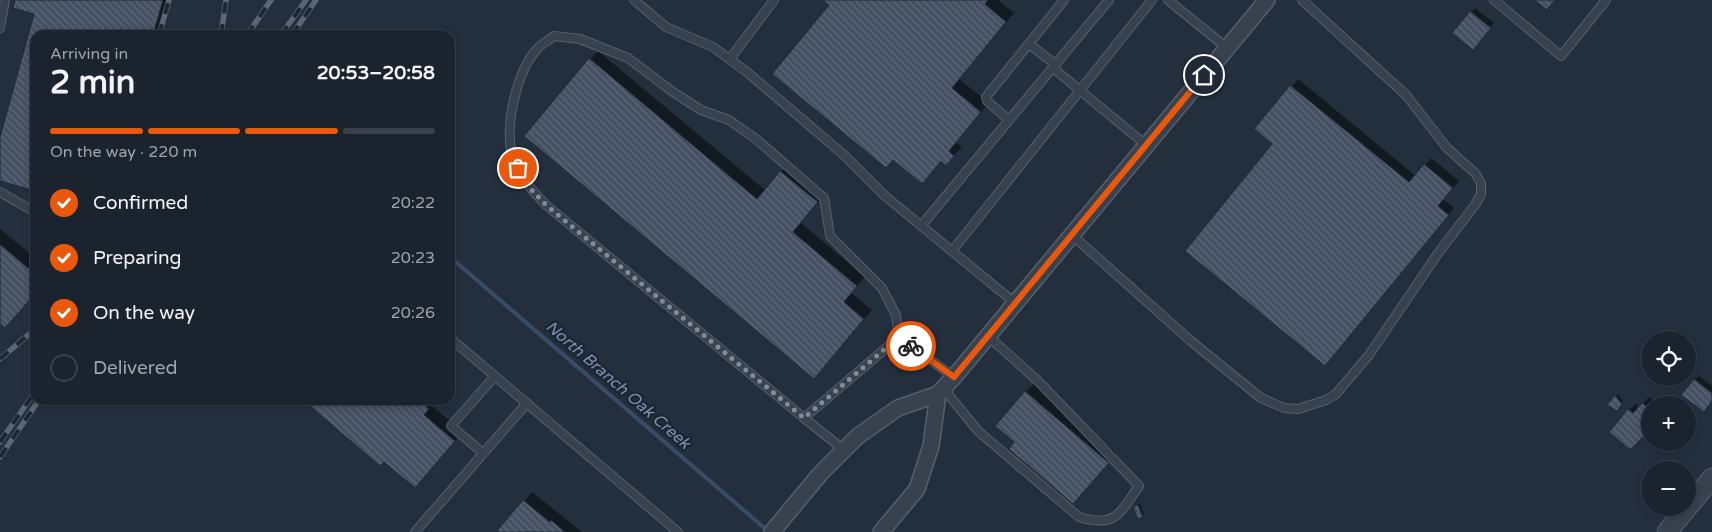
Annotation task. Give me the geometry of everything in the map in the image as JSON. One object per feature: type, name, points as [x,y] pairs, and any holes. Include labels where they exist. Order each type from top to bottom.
[{"type":"street","points":[[775,529],[820,474],[858,436],[898,408],[940,391],[954,377],[1267,0]]},
{"type":"street","points":[[887,530],[917,489],[931,446],[940,391]]},
{"type":"street","points":[[1667,532],[1710,485]]},
{"type":"lane","points":[[0,28],[4,0]]},
{"type":"lane","points":[[634,0],[666,27],[713,47],[730,59],[844,155],[885,196],[1015,303]]},
{"type":"lane","points":[[730,59],[774,0]]},
{"type":"lane","points":[[1010,120],[987,101],[986,97],[1064,0]]},
{"type":"lane","points":[[921,226],[1109,0]]},
{"type":"lane","points":[[952,251],[1152,0]]},
{"type":"lane","points":[[1168,0],[1227,48]]},
{"type":"lane","points":[[1072,235],[1192,342],[1261,398],[1284,408],[1298,409],[1326,400],[1336,394],[1369,355],[1439,252],[1475,205],[1481,194],[1481,183],[1475,172],[1447,148],[1406,95],[1302,0]]},
{"type":"lane","points":[[1494,0],[1561,56],[1606,0]]},
{"type":"lane","points":[[844,450],[546,205],[525,183],[511,152],[511,123],[516,88],[538,48],[554,36],[580,39],[628,58],[673,92],[701,110],[729,120],[756,140],[824,198],[830,236],[882,288],[896,315],[899,337],[954,377]]},
{"type":"lane","points":[[1030,44],[1080,90],[1146,145]]},
{"type":"lane","points":[[0,192],[30,209]]},
{"type":"lane","points":[[940,391],[978,431],[1079,517],[1094,521],[1110,521],[1122,510],[1139,486],[1038,381],[988,336]]},
{"type":"lane","points":[[804,418],[899,337]]},
{"type":"lane","points":[[455,342],[678,532]]},
{"type":"lane","points":[[484,453],[451,426],[495,376]]},
{"type":"lane","points":[[415,532],[527,403]]},
{"type":"building","points":[[15,0],[163,0],[154,30],[30,30],[30,190],[0,181],[0,137],[34,14],[13,8]]},
{"type":"building","points":[[823,0],[988,0],[985,4],[1006,22],[952,88],[981,112],[949,151],[954,156],[946,166],[941,161],[922,184],[893,160],[886,168],[772,74],[829,5]]},
{"type":"building","points":[[1535,0],[1555,0],[1547,10]]},
{"type":"building","points":[[1470,11],[1491,28],[1473,50],[1452,33]]},
{"type":"building","points":[[589,58],[757,199],[780,171],[818,202],[793,232],[857,286],[844,302],[864,319],[814,379],[524,136]]},
{"type":"building","points":[[1290,85],[1409,182],[1424,164],[1453,188],[1438,206],[1449,215],[1325,366],[1185,251],[1272,144],[1254,129]]},
{"type":"building","points":[[0,244],[30,270],[30,300],[5,328],[0,323]]},
{"type":"building","points":[[1696,381],[1712,393],[1712,401],[1704,412],[1696,406],[1696,396],[1681,395],[1688,386],[1696,386]]},
{"type":"building","points":[[1025,391],[1109,463],[1073,504],[1009,449],[1014,442],[995,426]]},
{"type":"building","points":[[1615,395],[1622,404],[1617,411],[1607,405]]},
{"type":"building","points":[[1641,404],[1641,439],[1630,450],[1609,432],[1628,409],[1633,413]]},
{"type":"building","points":[[309,405],[424,405],[429,409],[424,415],[455,441],[415,488],[384,462],[380,466]]},
{"type":"building","points":[[523,500],[550,522],[551,520],[565,532],[496,532]]},
{"type":"building","points":[[1138,505],[1143,517],[1138,519],[1133,507]]},
{"type":"waterway","name":"North Branch Oak Creek","points":[[455,261],[769,532]]},
{"type":"railway","points":[[160,30],[169,0]]},
{"type":"railway","points":[[222,30],[226,0]]},
{"type":"railway","points":[[250,30],[271,0]]},
{"type":"railway","points":[[285,30],[306,0]]},
{"type":"railway","points":[[295,30],[316,0]]},
{"type":"railway","points":[[0,359],[30,333]]},
{"type":"railway","points":[[0,442],[30,399]]},
{"type":"railway","points":[[0,457],[36,405]]},
{"type":"way so far","points":[[518,168],[525,183],[546,205],[804,418],[899,337],[911,346]]},
{"type":"route","points":[[911,346],[954,377],[1204,75]]}]
